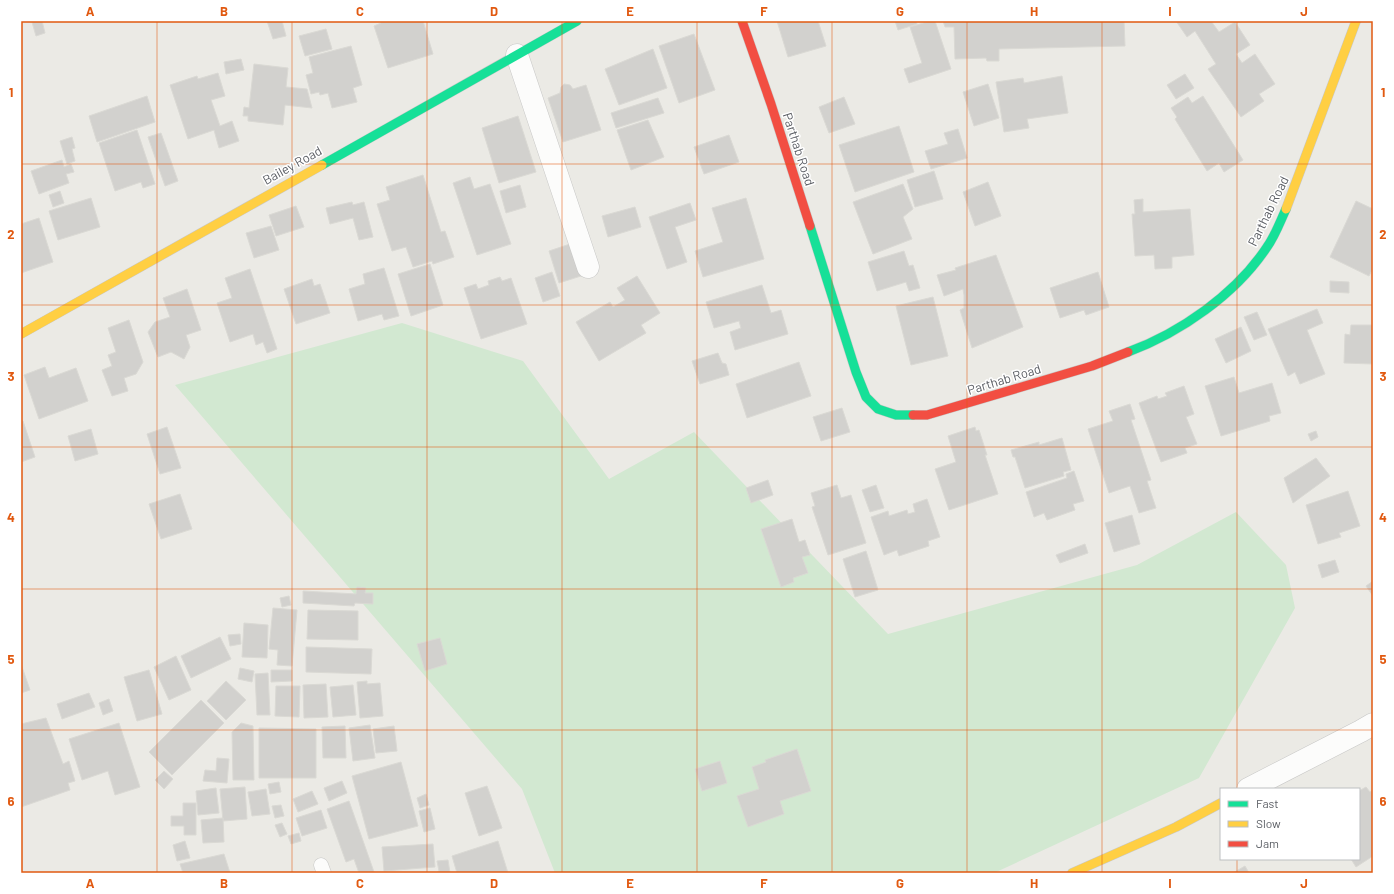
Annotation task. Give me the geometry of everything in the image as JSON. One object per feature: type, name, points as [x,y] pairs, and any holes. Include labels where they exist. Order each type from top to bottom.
[{"type":"street","name":"Bailey Road","points":[[21,334],[577,21]]},
{"type":"street","name":"Parthab Road","points":[[742,21],[787,154],[856,372],[866,397],[878,409],[896,415],[927,415],[1092,366],[1134,350],[1171,332],[1210,306],[1248,273],[1268,246],[1288,204],[1356,21]]},
{"type":"street","points":[[517,55],[588,267]]},
{"type":"street","points":[[1250,788],[1373,724]]},
{"type":"street","points":[[1072,873],[1176,827],[1220,804]]},
{"type":"green space","points":[[402,323],[523,361],[609,479],[694,432],[888,634],[1137,565],[1236,512],[1286,565],[1295,608],[1199,778],[994,873],[555,873],[522,789],[175,385]]},
{"type":"building","points":[[42,21],[45,33],[36,36],[32,22]]},
{"type":"building","points":[[267,21],[282,21],[286,36],[273,39]]},
{"type":"building","points":[[380,21],[423,21],[433,54],[388,68],[374,26],[381,23]]},
{"type":"building","points":[[777,21],[818,21],[826,46],[788,57]]},
{"type":"building","points":[[895,21],[916,21],[917,24],[898,30]]},
{"type":"building","points":[[935,21],[951,69],[909,83],[904,69],[922,63],[910,27]]},
{"type":"building","points":[[943,21],[1124,21],[1125,46],[999,49],[999,61],[987,61],[986,58],[955,59],[954,27],[945,27]]},
{"type":"building","points":[[1176,21],[1211,21],[1219,32],[1235,22],[1250,45],[1236,54],[1242,63],[1255,54],[1275,84],[1259,94],[1264,101],[1241,117],[1208,69],[1216,64],[1195,31],[1187,37]]},
{"type":"building","points":[[326,29],[332,49],[305,56],[299,36]]},
{"type":"building","points":[[694,34],[715,90],[679,103],[659,46]]},
{"type":"building","points":[[351,46],[362,85],[353,88],[357,102],[332,108],[328,93],[320,95],[319,92],[311,94],[306,75],[313,73],[309,57]]},
{"type":"building","points":[[653,49],[667,88],[619,105],[605,69]]},
{"type":"building","points":[[241,59],[244,70],[226,74],[224,62]]},
{"type":"building","points":[[254,64],[288,68],[286,87],[307,89],[312,108],[285,105],[283,125],[248,121],[248,116],[243,116],[244,107],[249,108]]},
{"type":"building","points":[[218,73],[225,96],[211,100],[220,126],[232,121],[239,141],[219,148],[214,130],[188,139],[170,85],[197,76],[198,79]]},
{"type":"building","points":[[1185,74],[1194,88],[1176,99],[1167,85]]},
{"type":"building","points":[[1062,76],[1068,113],[1027,119],[1029,128],[1004,132],[996,82],[1023,78],[1024,83]]},
{"type":"building","points":[[564,84],[570,85],[573,89],[586,85],[601,130],[563,142],[548,98],[560,93],[561,87]]},
{"type":"building","points":[[988,84],[999,118],[974,126],[963,92]]},
{"type":"building","points":[[147,96],[155,122],[97,142],[89,116]]},
{"type":"building","points":[[1203,96],[1243,160],[1224,172],[1219,163],[1207,171],[1175,119],[1177,117],[1171,108],[1188,97],[1192,103]]},
{"type":"building","points":[[844,97],[855,124],[829,133],[819,107]]},
{"type":"building","points":[[658,98],[664,113],[616,128],[611,113]]},
{"type":"building","points":[[518,116],[536,172],[499,183],[482,128]]},
{"type":"building","points":[[648,120],[664,157],[631,170],[617,130]]},
{"type":"building","points":[[899,126],[914,172],[855,192],[839,145]]},
{"type":"building","points":[[958,129],[967,158],[931,169],[925,151],[948,144],[944,133]]},
{"type":"building","points":[[137,130],[155,184],[143,188],[141,182],[115,191],[99,143]]},
{"type":"building","points":[[161,133],[178,181],[165,186],[148,137]]},
{"type":"building","points":[[729,135],[739,162],[704,174],[694,147]]},
{"type":"building","points":[[72,137],[75,148],[72,149],[75,161],[67,164],[60,141]]},
{"type":"building","points":[[62,160],[64,167],[71,164],[74,172],[66,174],[69,183],[39,194],[31,171]]},
{"type":"building","points":[[934,171],[943,199],[915,207],[907,180]]},
{"type":"building","points":[[423,175],[441,232],[445,231],[454,257],[433,264],[432,261],[413,267],[406,247],[392,251],[377,204],[390,200],[386,187]]},
{"type":"building","points":[[470,177],[474,189],[490,184],[511,244],[477,255],[453,183]]},
{"type":"building","points":[[988,182],[1001,216],[975,226],[963,192]]},
{"type":"building","points":[[903,184],[913,209],[903,217],[912,239],[873,254],[853,202]]},
{"type":"building","points":[[520,185],[526,207],[506,213],[500,191]]},
{"type":"building","points":[[60,191],[64,203],[53,207],[49,195]]},
{"type":"building","points":[[91,198],[100,227],[58,240],[49,211]]},
{"type":"building","points":[[746,198],[764,259],[703,277],[695,251],[723,242],[712,208]]},
{"type":"building","points":[[1143,199],[1143,212],[1190,209],[1194,255],[1172,257],[1172,268],[1155,269],[1154,255],[1135,256],[1132,214],[1135,214],[1134,200]]},
{"type":"building","points":[[1356,201],[1373,209],[1373,268],[1369,276],[1330,257]]},
{"type":"building","points":[[352,202],[353,205],[364,202],[373,237],[359,240],[353,218],[330,224],[326,208]]},
{"type":"building","points":[[690,203],[696,220],[675,227],[687,262],[667,269],[649,217]]},
{"type":"building","points":[[296,206],[304,227],[276,236],[269,215]]},
{"type":"building","points":[[635,207],[641,227],[608,237],[602,216]]},
{"type":"building","points":[[39,218],[53,262],[21,273],[21,224]]},
{"type":"building","points":[[271,226],[279,250],[254,258],[246,233]]},
{"type":"building","points":[[573,243],[584,275],[559,283],[549,251]]},
{"type":"building","points":[[904,251],[909,266],[913,265],[920,288],[909,291],[906,282],[877,291],[868,262]]},
{"type":"building","points":[[996,255],[1023,327],[972,348],[960,310],[964,308],[963,289],[944,296],[937,275],[956,270],[955,268]]},
{"type":"building","points":[[430,264],[443,305],[411,316],[398,274]]},
{"type":"building","points":[[384,268],[399,316],[384,320],[382,314],[358,321],[349,289],[365,284],[363,274]]},
{"type":"building","points":[[250,269],[277,349],[267,353],[263,342],[256,345],[253,334],[230,342],[217,303],[232,298],[225,278]]},
{"type":"building","points":[[552,272],[560,296],[543,302],[535,278]]},
{"type":"building","points":[[1098,272],[1109,307],[1086,315],[1084,310],[1060,318],[1050,288]]},
{"type":"building","points":[[637,276],[660,313],[641,325],[646,333],[599,361],[576,322],[610,302],[613,307],[625,300],[617,288]]},
{"type":"building","points":[[500,277],[502,281],[511,278],[527,324],[481,339],[464,288],[476,284],[478,289],[489,285],[488,281]]},
{"type":"building","points":[[312,279],[314,286],[320,284],[330,313],[296,324],[284,289]]},
{"type":"building","points":[[1330,281],[1349,282],[1349,293],[1330,292]]},
{"type":"building","points":[[762,285],[771,313],[781,310],[788,334],[735,350],[730,332],[741,328],[739,321],[714,328],[706,302]]},
{"type":"building","points":[[187,289],[201,330],[186,335],[190,347],[184,359],[171,352],[158,357],[148,332],[155,322],[170,317],[163,298]]},
{"type":"building","points":[[933,297],[948,356],[911,365],[896,306]]},
{"type":"building","points":[[1317,309],[1323,323],[1307,330],[1325,374],[1300,384],[1295,372],[1288,376],[1268,329]]},
{"type":"building","points":[[1257,312],[1267,335],[1254,340],[1244,317]]},
{"type":"building","points":[[129,320],[143,362],[136,374],[124,378],[128,391],[112,396],[102,370],[112,366],[108,355],[116,352],[108,328]]},
{"type":"building","points":[[1351,325],[1373,325],[1373,364],[1344,363],[1345,334],[1350,335]]},
{"type":"building","points":[[1241,327],[1251,351],[1226,363],[1215,339]]},
{"type":"building","points":[[718,353],[722,363],[726,364],[729,375],[700,384],[692,361]]},
{"type":"building","points":[[799,362],[811,396],[747,418],[736,384]]},
{"type":"building","points":[[45,367],[49,378],[76,368],[88,401],[39,419],[24,375]]},
{"type":"building","points":[[1234,377],[1239,393],[1272,383],[1281,413],[1269,416],[1270,421],[1221,436],[1205,386]]},
{"type":"building","points":[[1184,386],[1194,414],[1186,417],[1197,444],[1185,448],[1187,453],[1161,462],[1139,403],[1157,396],[1158,399],[1167,396],[1165,393]]},
{"type":"building","points":[[1130,404],[1135,419],[1131,420],[1151,480],[1147,481],[1156,508],[1139,513],[1130,486],[1109,493],[1088,429],[1113,421],[1109,411]]},
{"type":"building","points":[[842,408],[850,432],[821,441],[813,417]]},
{"type":"building","points":[[21,421],[23,421],[35,457],[21,462]]},
{"type":"building","points":[[167,427],[181,468],[160,474],[147,434]]},
{"type":"building","points":[[975,427],[976,431],[979,430],[987,455],[985,455],[998,494],[949,510],[935,469],[956,462],[948,436]]},
{"type":"building","points":[[91,429],[98,454],[75,461],[68,436]]},
{"type":"building","points":[[1316,431],[1318,437],[1311,441],[1308,434]]},
{"type":"building","points":[[1062,438],[1071,470],[1063,472],[1064,476],[1025,488],[1015,457],[1013,457],[1011,450],[1039,442],[1039,445]]},
{"type":"building","points":[[1316,458],[1330,476],[1293,503],[1284,478]]},
{"type":"building","points":[[1074,471],[1084,501],[1073,504],[1075,510],[1047,520],[1044,513],[1034,517],[1026,492],[1067,478],[1066,474]]},
{"type":"building","points":[[768,480],[773,495],[751,503],[746,488]]},
{"type":"building","points":[[837,485],[841,498],[851,495],[866,543],[828,555],[812,507],[815,506],[811,493]]},
{"type":"building","points":[[876,485],[884,508],[870,512],[862,490]]},
{"type":"building","points":[[1348,491],[1360,526],[1339,533],[1341,537],[1318,544],[1306,505]]},
{"type":"building","points":[[180,494],[192,529],[161,539],[149,504]]},
{"type":"building","points":[[927,499],[940,537],[928,541],[929,546],[899,556],[897,550],[884,555],[871,517],[888,511],[889,516],[907,510],[908,514],[915,512],[913,504]]},
{"type":"building","points":[[1132,515],[1140,544],[1114,552],[1105,523]]},
{"type":"building","points":[[792,519],[799,542],[805,540],[810,555],[802,557],[808,573],[793,578],[794,582],[781,587],[761,529]]},
{"type":"building","points":[[1085,544],[1088,553],[1060,563],[1056,555]]},
{"type":"building","points":[[866,551],[878,590],[855,597],[843,559]]},
{"type":"building","points":[[1335,560],[1339,572],[1322,578],[1318,565]]},
{"type":"building","points":[[1373,581],[1373,596],[1366,586]]},
{"type":"building","points":[[357,587],[366,588],[365,593],[373,593],[373,604],[355,603],[354,606],[303,603],[303,591],[356,594]]},
{"type":"building","points":[[289,596],[291,605],[282,607],[280,598]]},
{"type":"building","points":[[273,608],[297,610],[292,666],[277,665],[278,650],[269,649]]},
{"type":"building","points":[[308,610],[358,611],[358,640],[307,639]]},
{"type":"building","points":[[244,623],[268,625],[267,658],[242,657]]},
{"type":"building","points":[[240,634],[241,644],[230,646],[228,635]]},
{"type":"building","points":[[220,637],[231,659],[191,678],[181,656]]},
{"type":"building","points":[[440,638],[447,664],[425,671],[417,644]]},
{"type":"building","points":[[306,647],[372,649],[371,674],[306,672]]},
{"type":"building","points":[[176,656],[191,690],[169,700],[154,667]]},
{"type":"building","points":[[21,664],[30,690],[21,693]]},
{"type":"building","points":[[240,668],[254,671],[252,682],[238,679]]},
{"type":"building","points":[[149,670],[162,714],[137,721],[124,677]]},
{"type":"building","points":[[271,670],[292,670],[292,681],[271,682]]},
{"type":"building","points":[[268,673],[270,715],[257,715],[255,674]]},
{"type":"building","points":[[226,681],[246,700],[226,720],[207,701]]},
{"type":"building","points":[[367,681],[367,684],[380,683],[383,716],[360,718],[357,682]]},
{"type":"building","points":[[326,684],[328,717],[304,718],[303,685]]},
{"type":"building","points":[[353,685],[356,715],[333,717],[330,687]]},
{"type":"building","points":[[276,686],[300,686],[299,717],[275,716]]},
{"type":"building","points":[[89,693],[95,707],[62,719],[57,704]]},
{"type":"building","points":[[109,699],[113,711],[103,715],[99,703]]},
{"type":"building","points":[[201,700],[224,723],[172,775],[149,752]]},
{"type":"building","points":[[46,718],[63,764],[69,761],[75,781],[68,783],[70,790],[21,807],[21,724]]},
{"type":"building","points":[[119,723],[140,787],[115,795],[108,771],[82,780],[69,739]]},
{"type":"building","points":[[241,723],[253,726],[254,780],[233,780],[232,732]]},
{"type":"building","points":[[370,725],[375,758],[353,761],[349,728]]},
{"type":"building","points":[[345,726],[346,758],[323,758],[322,727]]},
{"type":"building","points":[[394,726],[397,751],[376,753],[373,729]]},
{"type":"building","points":[[259,728],[316,729],[316,778],[259,778]]},
{"type":"building","points":[[797,749],[811,791],[780,801],[784,814],[748,827],[737,796],[759,789],[752,767],[766,762],[765,760]]},
{"type":"building","points":[[217,758],[229,759],[227,783],[203,781],[205,770],[216,771]]},
{"type":"building","points":[[720,761],[727,783],[702,791],[695,769]]},
{"type":"building","points":[[401,762],[418,826],[369,839],[352,776]]},
{"type":"building","points":[[164,771],[173,779],[164,789],[155,780]]},
{"type":"building","points":[[342,781],[347,793],[329,801],[324,788]]},
{"type":"building","points":[[279,782],[281,792],[270,794],[268,784]]},
{"type":"building","points":[[487,786],[502,828],[479,836],[465,793]]},
{"type":"building","points":[[245,787],[247,819],[223,821],[220,789]]},
{"type":"building","points":[[1366,787],[1370,792],[1373,790],[1373,856],[1356,867],[1352,860],[1360,860],[1360,790]]},
{"type":"building","points":[[216,788],[219,813],[198,815],[196,791]]},
{"type":"building","points":[[266,789],[270,814],[252,816],[248,792]]},
{"type":"building","points":[[312,791],[318,804],[298,812],[293,799]]},
{"type":"building","points":[[426,794],[429,805],[420,808],[417,798]]},
{"type":"building","points":[[349,801],[374,872],[359,873],[354,859],[346,862],[327,809]]},
{"type":"building","points":[[183,803],[196,803],[196,835],[184,835],[184,826],[171,826],[171,816],[183,816]]},
{"type":"building","points":[[281,805],[284,816],[275,818],[272,806]]},
{"type":"building","points":[[430,808],[435,829],[424,832],[419,811]]},
{"type":"building","points":[[321,810],[327,828],[302,836],[296,818]]},
{"type":"building","points":[[223,818],[224,842],[203,843],[201,820]]},
{"type":"building","points":[[282,823],[287,834],[280,837],[275,825]]},
{"type":"building","points":[[299,833],[301,841],[291,844],[288,836]]},
{"type":"building","points":[[185,841],[190,858],[177,861],[173,845]]},
{"type":"building","points":[[498,841],[508,873],[457,873],[452,856]]},
{"type":"building","points":[[433,844],[435,867],[384,871],[382,847]]},
{"type":"building","points":[[224,854],[230,873],[183,873],[180,864]]},
{"type":"building","points":[[448,860],[450,873],[436,873],[439,871],[437,861]]},
{"type":"building","points":[[1245,866],[1249,873],[1233,873]]},
{"type":"traffic: fast","points":[[322,165],[577,21]]},
{"type":"traffic: fast","points":[[1128,352],[1148,344],[1187,323],[1240,281],[1267,247],[1275,234],[1286,209]]},
{"type":"traffic: fast","points":[[810,226],[856,372],[866,397],[878,409],[896,415],[913,415]]},
{"type":"traffic: slow","points":[[1286,209],[1356,21]]},
{"type":"traffic: slow","points":[[21,334],[322,165]]},
{"type":"traffic: slow","points":[[1072,873],[1176,827],[1220,804]]},
{"type":"traffic: jam","points":[[742,21],[771,104],[810,226]]},
{"type":"traffic: jam","points":[[913,415],[927,415],[1092,366],[1128,352]]}]
